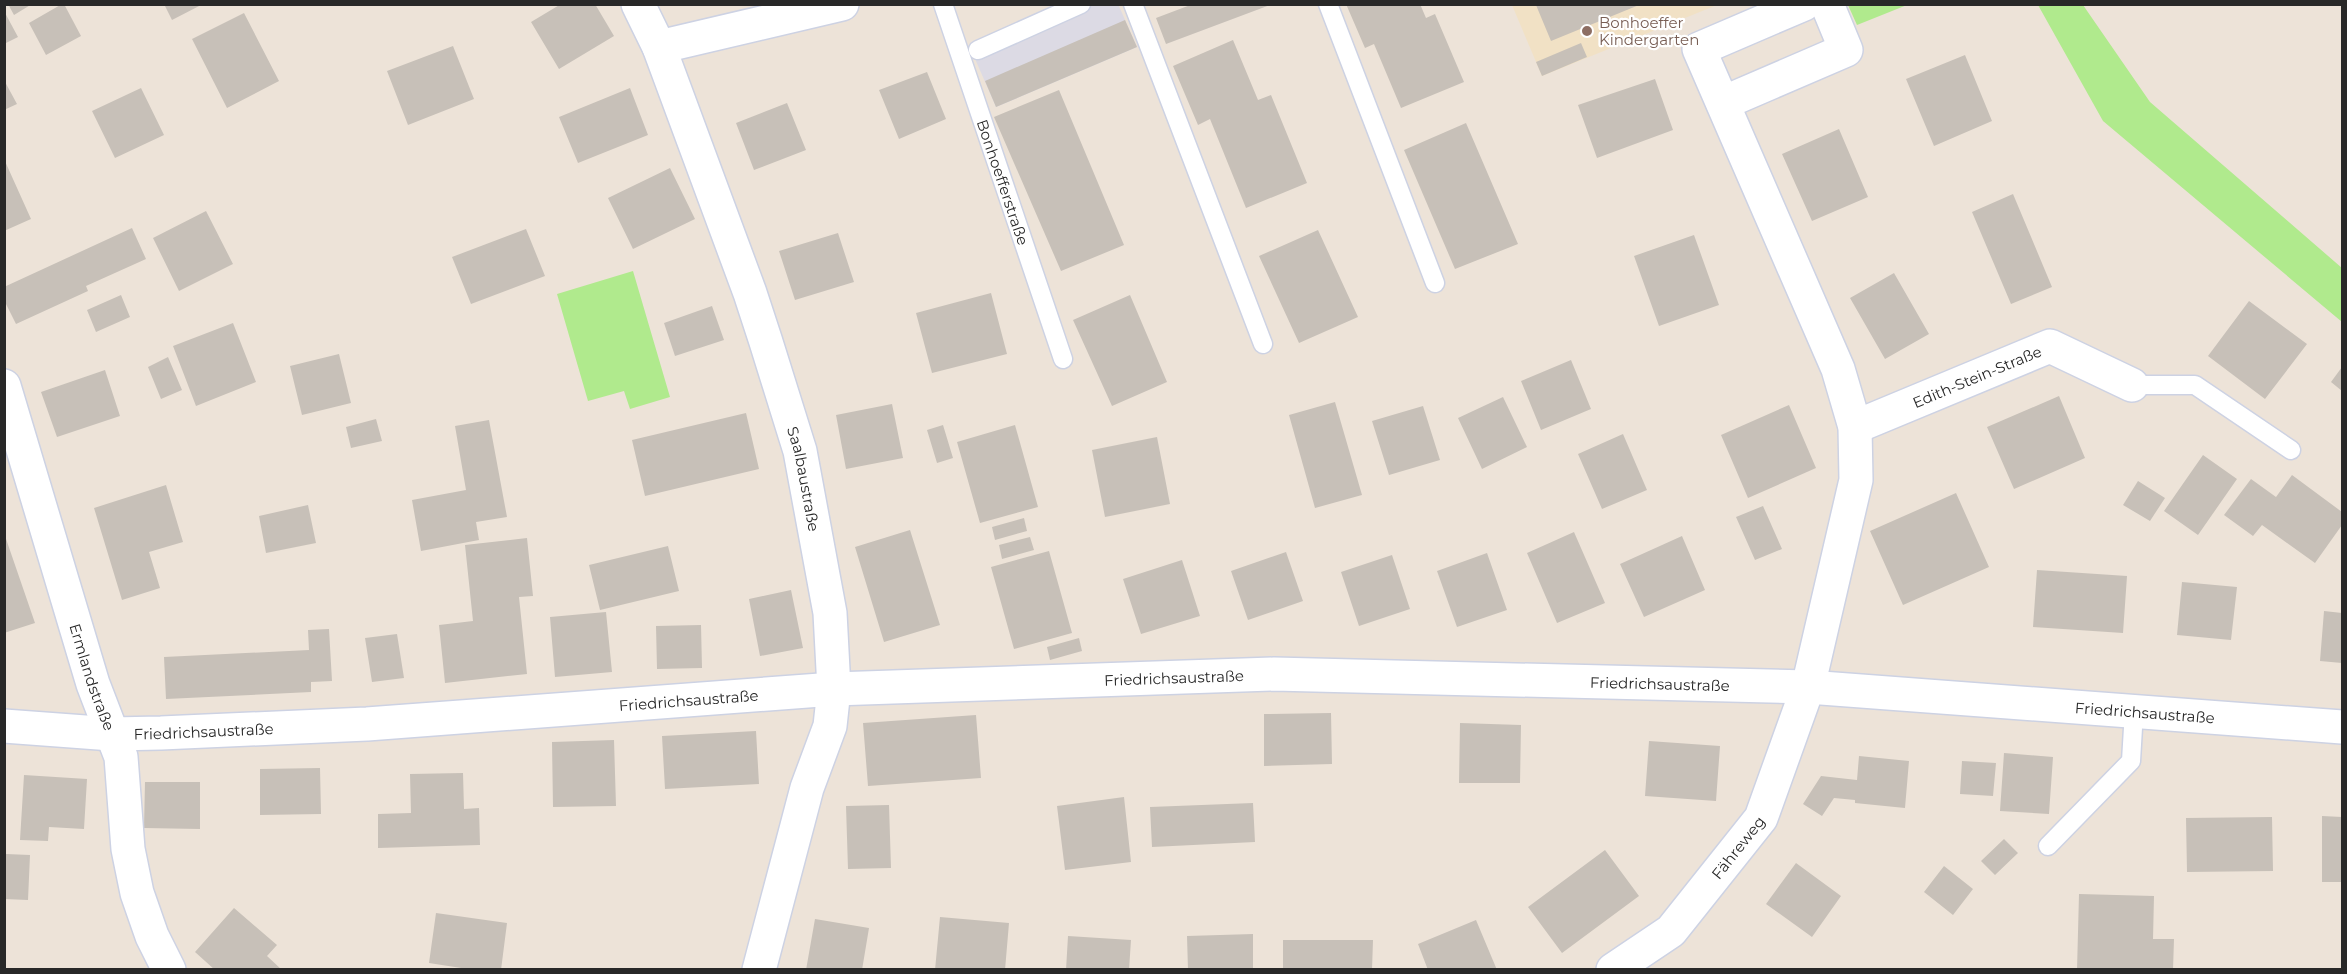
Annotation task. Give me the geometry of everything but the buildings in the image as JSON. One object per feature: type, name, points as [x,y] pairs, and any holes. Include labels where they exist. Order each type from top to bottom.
[{"type":"street","name":"Saalbaustraße","points":[[638,4],[659,47],[750,293],[800,451],[830,613],[834,689],[830,726],[807,788],[759,969]]},
{"type":"street","points":[[659,47],[842,4]]},
{"type":"street","points":[[1804,4],[1700,49],[1838,369],[1855,427],[1857,480],[1808,687]]},
{"type":"street","points":[[1723,102],[1846,50],[1827,4]]},
{"type":"street","name":"Edith-Stein-Straße","points":[[1855,427],[2050,346],[2132,385]]},
{"type":"street","name":"Ermlandstraße","points":[[4,386],[93,684],[121,757],[128,849],[137,892],[152,936],[169,969]]},
{"type":"street","name":"Friedrichsaustraße","points":[[4,726],[112,734],[367,724],[834,689],[1274,674],[1808,687],[2343,727]]},
{"type":"street","name":"Fähreweg","points":[[1612,969],[1671,931],[1761,818],[1808,687]]},
{"type":"lane","name":"Bonhoefferstraße","points":[[943,4],[1063,359]]},
{"type":"lane","points":[[1133,4],[1263,344]]},
{"type":"lane","points":[[1328,4],[1436,283]]},
{"type":"lane","points":[[986,44],[1075,6]]},
{"type":"lane","name":"Edith-Stein-Straße","points":[[2132,385],[2195,385],[2291,450]]},
{"type":"lane","points":[[2048,846],[2131,761],[2134,711]]},
{"type":"shaded area","points":[[1118,4],[1137,47],[996,107],[969,45],[1062,5]]},
{"type":"shaded area","name":"Bonhoeffer Kindergarten","points":[[1512,5],[1717,5],[1542,76]]},
{"type":"green space","points":[[1848,5],[1907,5],[1857,25]]},
{"type":"green space","points":[[2038,5],[2083,5],[2150,102],[2342,268],[2342,322],[2103,121]]},
{"type":"green space","points":[[633,271],[670,397],[630,409],[624,391],[588,401],[557,294]]},
{"type":"place","name":"Bonhoeffer Kindergarten","points":[[1587,31]]}]
